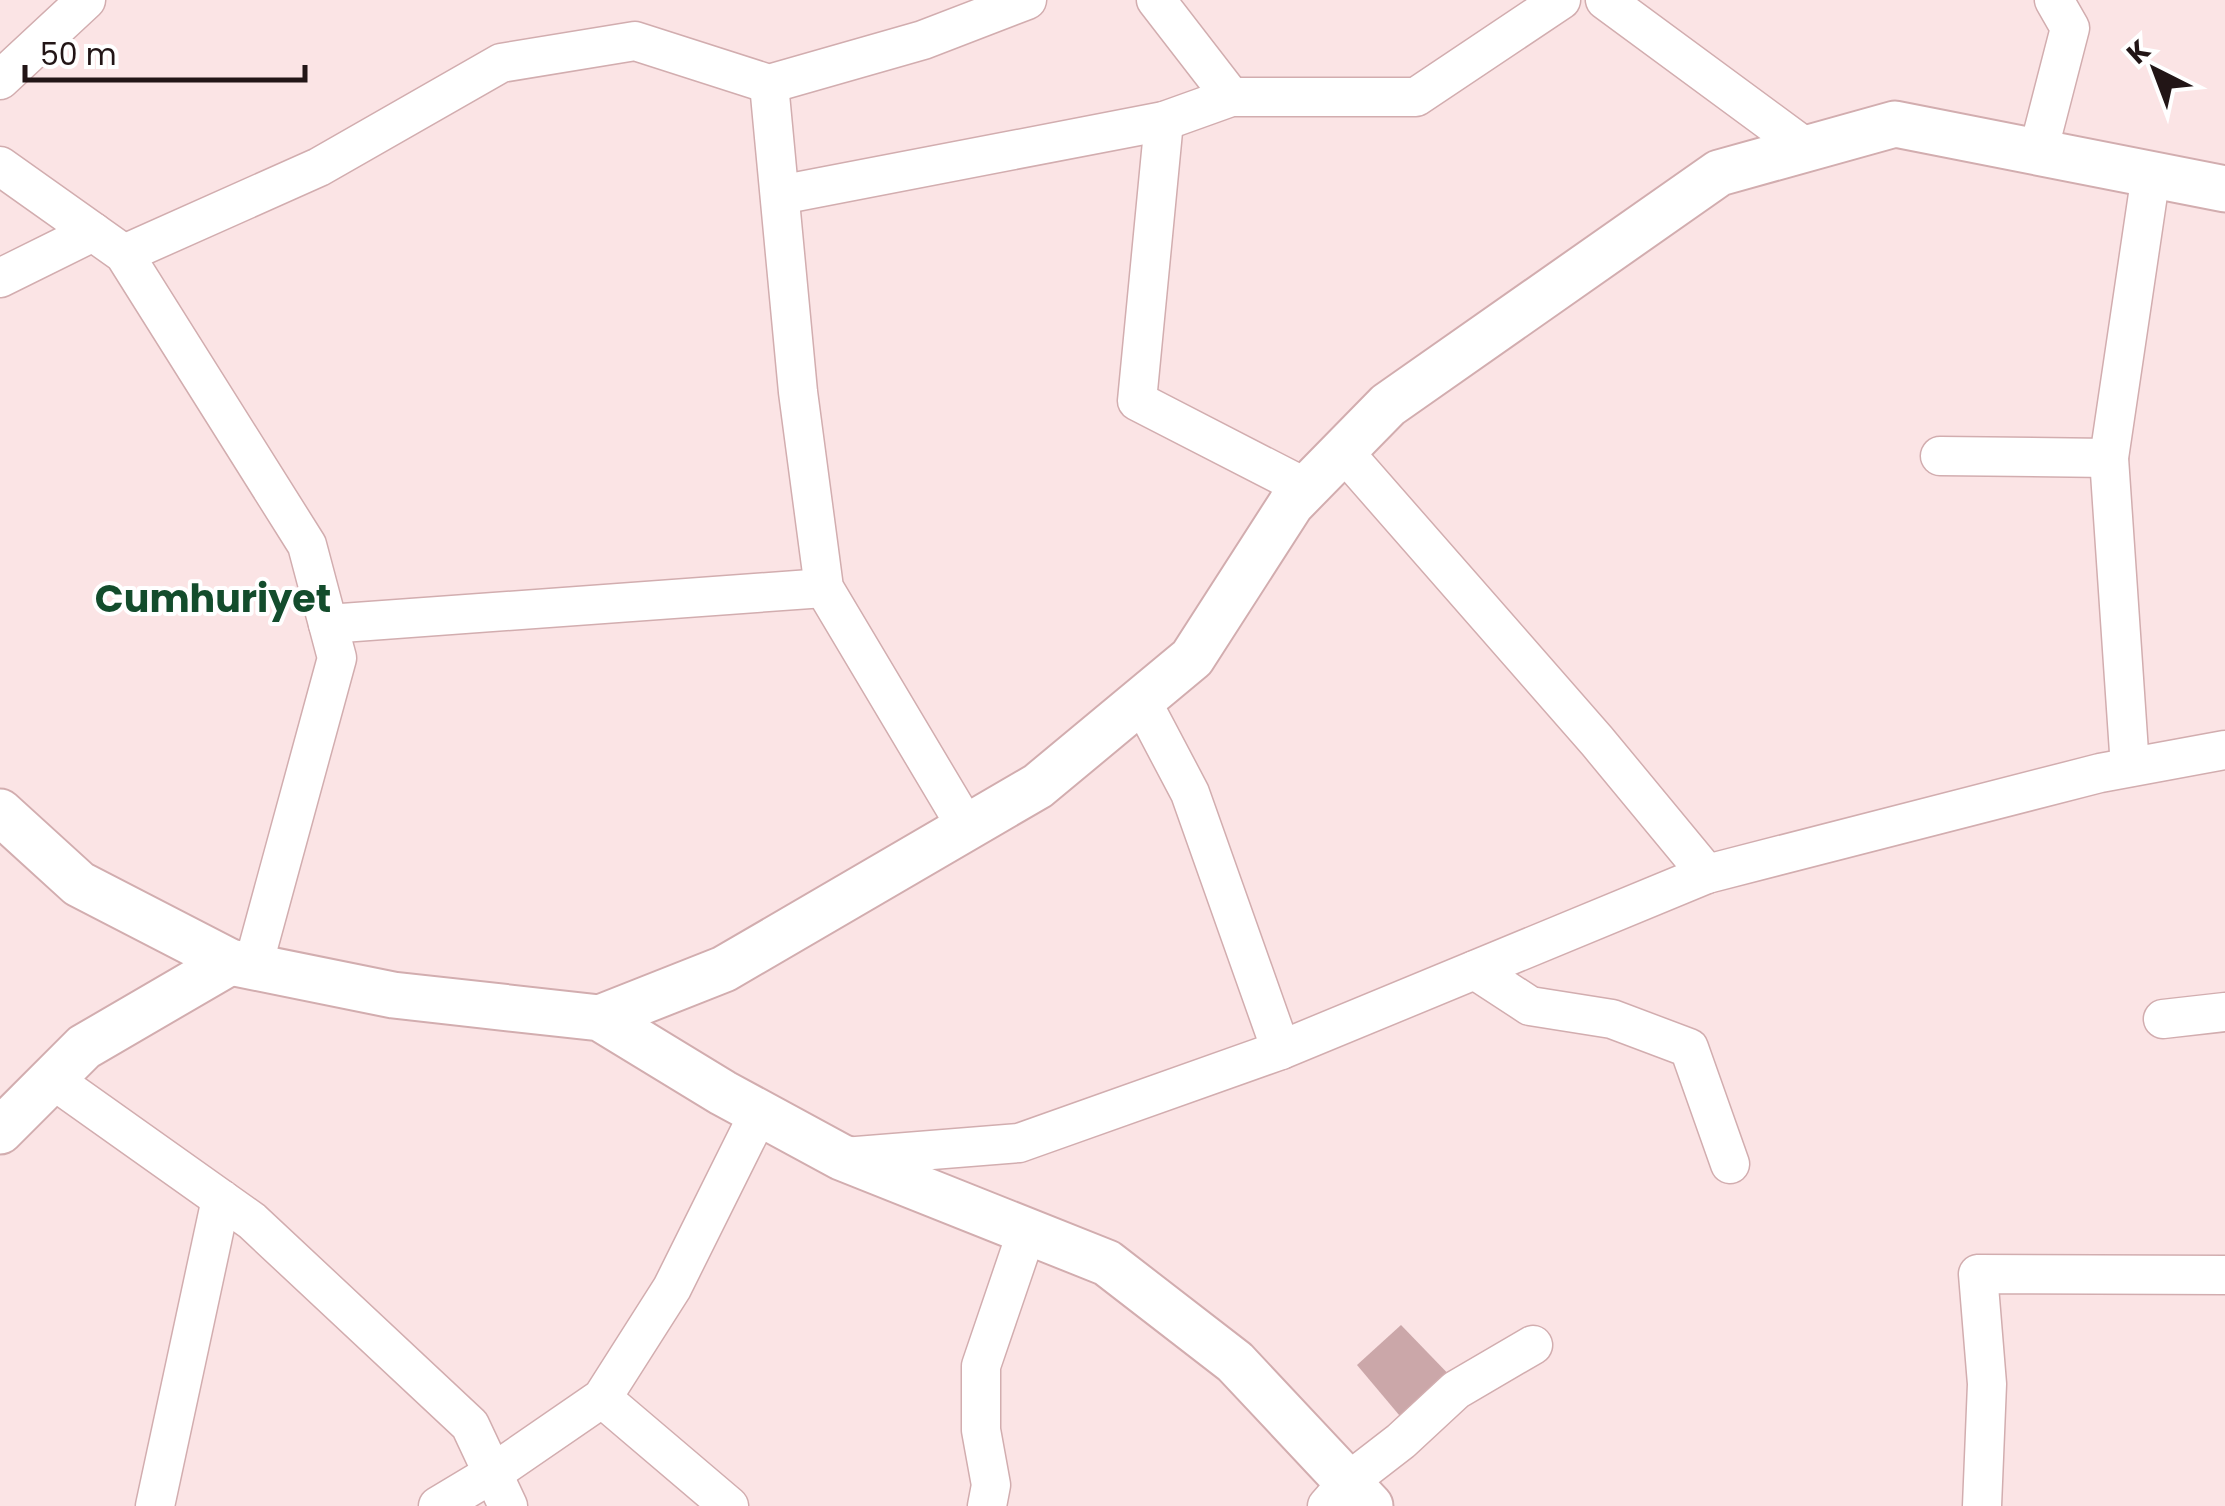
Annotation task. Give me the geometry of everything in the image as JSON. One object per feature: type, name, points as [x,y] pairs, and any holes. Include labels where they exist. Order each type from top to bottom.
[{"type":"street","points":[[0,80],[86,0]]},
{"type":"street","points":[[124,254],[319,166],[501,62],[636,41],[769,84],[924,40],[1027,0]]},
{"type":"street","points":[[1156,0],[1231,98]]},
{"type":"street","points":[[780,196],[1164,120],[1231,98],[1416,97],[1561,0]]},
{"type":"street","points":[[1605,0],[1806,148]]},
{"type":"street","points":[[2038,152],[2070,28],[2054,0]]},
{"type":"street","points":[[769,84],[798,392],[824,588],[967,828]]},
{"type":"street","points":[[1164,120],[1137,401],[1306,488]]},
{"type":"street","points":[[600,1018],[724,969],[1038,786],[1192,658],[1290,504],[1388,405],[1719,173],[1895,124],[2225,189]]},
{"type":"street","points":[[0,166],[124,254],[307,544],[337,658],[242,964],[84,1047],[0,1131]]},
{"type":"street","points":[[2130,767],[2108,458],[2151,174]]},
{"type":"street","points":[[0,278],[93,232]]},
{"type":"street","points":[[1343,450],[1598,741],[1707,874]]},
{"type":"street","points":[[1940,456],[2108,458]]},
{"type":"street","points":[[328,624],[824,588]]},
{"type":"street","points":[[1141,700],[1190,793],[1281,1050]]},
{"type":"street","points":[[841,1157],[1019,1143],[1281,1050],[1707,874],[2100,773],[2225,750]]},
{"type":"street","points":[[0,812],[78,884],[242,964],[393,996],[600,1018],[841,1157],[1107,1263],[1235,1362],[1348,1498],[1400,1440],[1456,1390],[1533,1345]]},
{"type":"street","points":[[1474,970],[1530,1006],[1612,1018],[1689,1048],[1730,1164]]},
{"type":"street","points":[[2163,1019],[2225,1012]]},
{"type":"street","points":[[52,1079],[252,1221],[470,1425],[500,1490]]},
{"type":"street","points":[[438,1506],[500,1490],[602,1398],[672,1288],[759,1113]]},
{"type":"street","points":[[155,1506],[221,1199]]},
{"type":"street","points":[[987,1506],[990,1485],[981,1430],[981,1366],[1027,1231]]},
{"type":"street","points":[[1982,1506],[1987,1384],[1978,1274],[2225,1275]]},
{"type":"street","points":[[602,1398],[729,1506]]},
{"type":"building","points":[[1401,1325],[1458,1384],[1410,1428],[1357,1365]]},
{"type":"district","name":"Cumhuriyet","points":[[213,599]]}]
